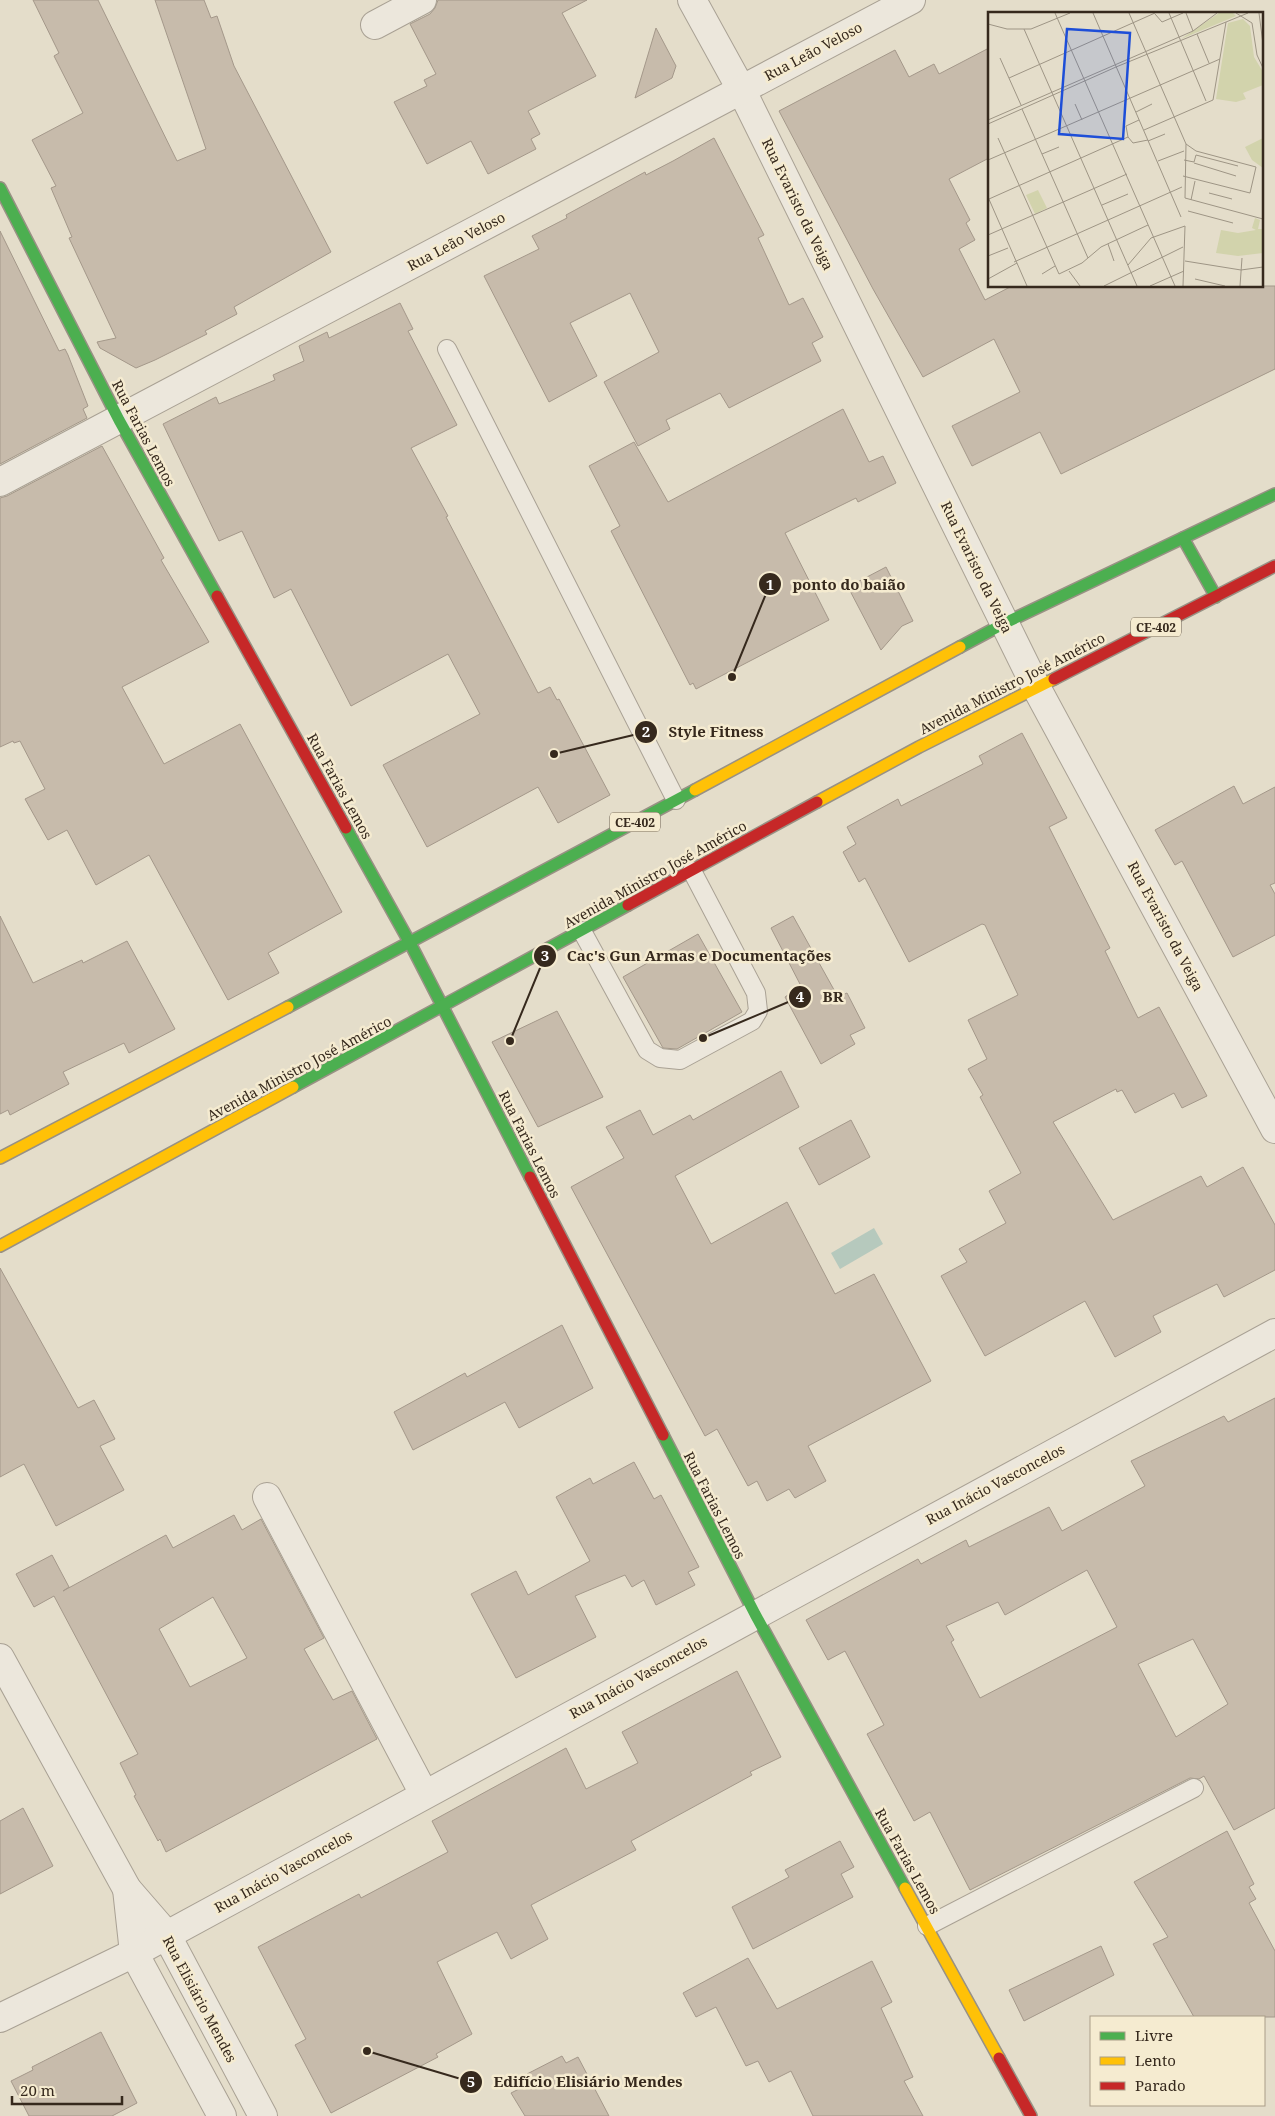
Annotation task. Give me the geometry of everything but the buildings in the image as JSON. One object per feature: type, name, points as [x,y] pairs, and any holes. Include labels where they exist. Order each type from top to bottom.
[{"type":"main road","name":"Rua Farias Lemos","points":[[0,188],[118,420],[410,943],[754,1614],[1031,2116]]},
{"type":"main road","name":"CE-402","points":[[0,1158],[410,943],[1005,623],[1275,494]]},
{"type":"main road","points":[[1183,538],[1216,596]]},
{"type":"main road","name":"Avenida Ministro José Américo","points":[[0,1246],[919,747],[1275,566]]},
{"type":"street","points":[[375,25],[422,0]]},
{"type":"street","name":"Rua Evaristo da Veiga","points":[[692,0],[741,89],[1036,687],[1275,1129]]},
{"type":"street","name":"Rua Leão Veloso","points":[[0,482],[911,0]]},
{"type":"street","name":"Rua Inácio Vasconcelos","points":[[0,2018],[134,1953],[754,1614],[1275,1333]]},
{"type":"street","points":[[267,1497],[424,1794]]},
{"type":"street","name":"Rua Elisiário Mendes","points":[[0,1658],[127,1889],[166,1934],[263,2116]]},
{"type":"street","name":"Rua Elisiário Mendes","points":[[127,1889],[134,1953],[222,2116]]},
{"type":"lane","points":[[446,349],[676,800]]},
{"type":"lane","points":[[582,931],[647,1050],[660,1058],[680,1060],[752,1022],[758,1011],[756,993],[692,871]]},
{"type":"lane","points":[[927,1926],[1194,1788]]},
{"type":"shaded area","points":[[874,1228],[883,1244],[840,1269],[831,1253]]},
{"type":"traffic: fast","points":[[0,188],[119,420],[217,596]]},
{"type":"traffic: fast","points":[[960,647],[1005,623],[1275,494]]},
{"type":"traffic: fast","points":[[1183,538],[1216,597]]},
{"type":"traffic: fast","points":[[288,1007],[695,790]]},
{"type":"traffic: fast","points":[[346,828],[410,943],[530,1177]]},
{"type":"traffic: fast","points":[[293,1087],[628,905]]},
{"type":"traffic: fast","points":[[663,1435],[755,1614],[905,1888]]},
{"type":"traffic: slow","points":[[695,790],[960,647]]},
{"type":"traffic: slow","points":[[817,802],[919,747],[1054,679]]},
{"type":"traffic: slow","points":[[0,1158],[288,1007]]},
{"type":"traffic: slow","points":[[0,1246],[293,1087]]},
{"type":"traffic: slow","points":[[905,1888],[999,2058]]},
{"type":"traffic: jam","points":[[1054,679],[1275,566]]},
{"type":"traffic: jam","points":[[217,596],[346,828]]},
{"type":"traffic: jam","points":[[628,905],[817,802]]},
{"type":"traffic: jam","points":[[530,1177],[663,1435]]},
{"type":"traffic: jam","points":[[999,2058],[1031,2116]]},
{"type":"place","name":"ponto do baião","points":[[732,677]]},
{"type":"place","name":"Style Fitness","points":[[554,754]]},
{"type":"place","name":"BR","points":[[703,1038]]},
{"type":"place","name":"Cac's Gun Armas e Documentações","points":[[510,1041]]},
{"type":"place","name":"Edifício Elisiário Mendes","points":[[367,2051]]}]
